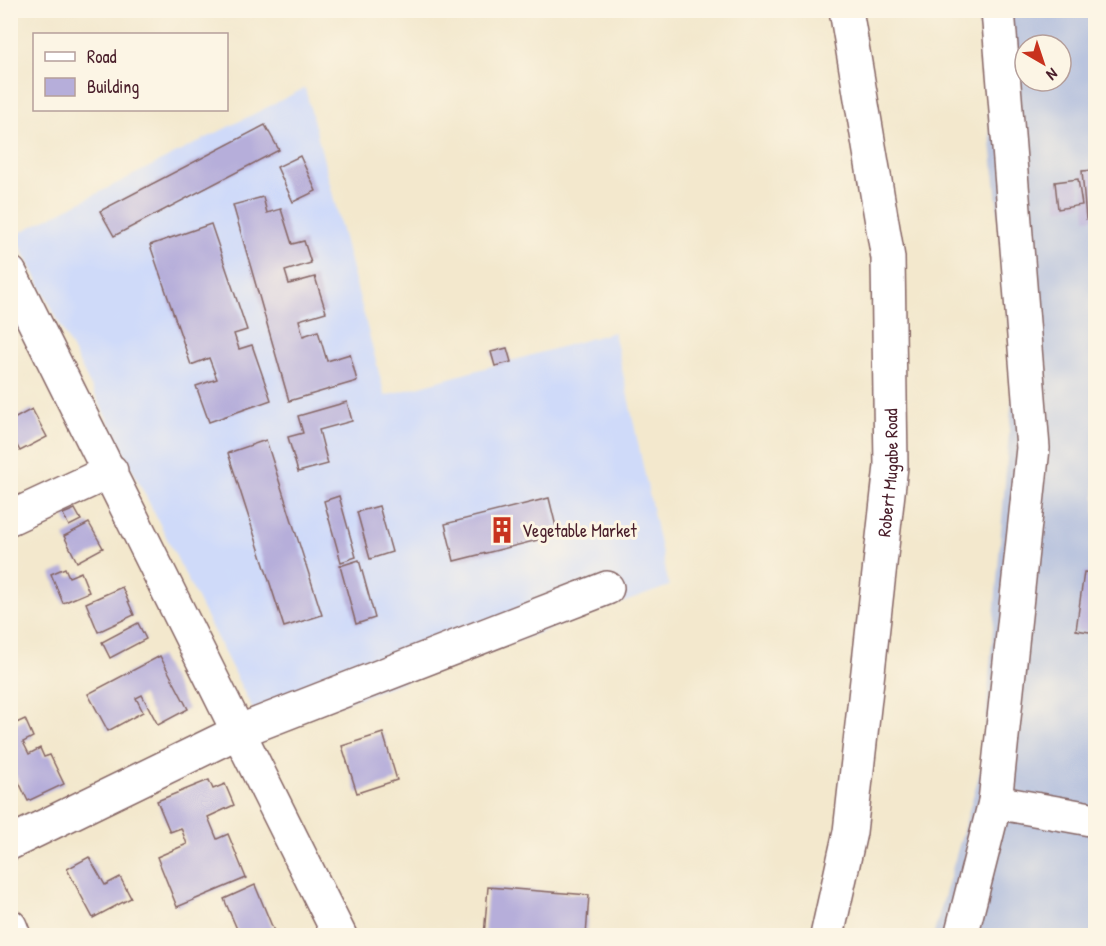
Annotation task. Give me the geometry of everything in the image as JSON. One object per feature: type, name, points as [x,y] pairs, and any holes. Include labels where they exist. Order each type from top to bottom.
[{"type":"street","name":"Robert Mugabe Road","points":[[827,936],[850,832],[891,466],[888,258],[846,10]]},
{"type":"street","points":[[961,936],[995,802],[1033,448],[998,10]]},
{"type":"street","points":[[10,273],[111,471],[340,936]]},
{"type":"street","points":[[10,518],[111,471]]},
{"type":"street","points":[[10,843],[240,731],[607,588]]},
{"type":"street","points":[[995,802],[1095,820]]},
{"type":"street","points":[[10,926],[14,936]]},
{"type":"shaded area","points":[[978,11],[1095,11],[1095,935],[933,936],[982,765],[1014,372]]},
{"type":"shaded area","points":[[305,88],[385,396],[614,332],[669,586],[264,732],[15,235]]},
{"type":"building","points":[[265,125],[279,150],[114,236],[100,211]]},
{"type":"building","points":[[300,156],[316,191],[293,202],[277,167]]},
{"type":"building","points":[[1096,170],[1096,218],[1086,219],[1082,171]]},
{"type":"building","points":[[1078,179],[1082,205],[1058,209],[1055,182]]},
{"type":"building","points":[[263,197],[267,213],[281,209],[292,244],[304,241],[311,263],[285,271],[289,284],[315,277],[326,312],[299,320],[303,336],[318,331],[327,361],[350,354],[357,381],[289,401],[233,205]]},
{"type":"building","points":[[211,224],[247,330],[234,334],[239,349],[252,345],[271,400],[209,422],[196,386],[217,379],[209,358],[191,365],[150,245]]},
{"type":"building","points":[[507,348],[511,362],[495,366],[491,352]]},
{"type":"building","points":[[347,402],[352,421],[319,430],[328,464],[298,472],[288,437],[303,433],[298,416]]},
{"type":"building","points":[[32,409],[47,437],[20,451],[10,433],[10,421]]},
{"type":"building","points":[[266,440],[322,615],[284,627],[228,453]]},
{"type":"building","points":[[339,496],[356,557],[341,562],[324,501]]},
{"type":"building","name":"Vegetable Market","points":[[549,498],[558,535],[454,561],[445,524]]},
{"type":"building","points":[[379,506],[392,552],[370,559],[357,512]]},
{"type":"building","points":[[75,509],[81,520],[69,526],[63,514]]},
{"type":"building","points":[[89,523],[103,548],[77,562],[64,536]]},
{"type":"building","points":[[359,560],[375,618],[356,624],[340,566]]},
{"type":"building","points":[[65,568],[69,577],[81,572],[89,592],[63,603],[51,574]]},
{"type":"building","points":[[1084,572],[1096,573],[1096,633],[1076,630]]},
{"type":"building","points":[[122,587],[134,615],[98,632],[86,603]]},
{"type":"building","points":[[138,623],[146,639],[110,658],[102,642]]},
{"type":"building","points":[[160,656],[188,709],[158,725],[142,695],[136,698],[143,712],[108,731],[88,694]]},
{"type":"building","points":[[25,719],[33,737],[23,742],[29,754],[40,748],[44,757],[50,755],[64,784],[28,801],[10,764],[15,760],[10,750],[10,726]]},
{"type":"building","points":[[383,733],[397,780],[357,793],[342,746]]},
{"type":"building","points":[[209,780],[213,789],[225,784],[234,805],[208,817],[217,839],[228,834],[246,878],[177,907],[157,857],[187,844],[181,828],[170,832],[157,801]]},
{"type":"building","points":[[89,857],[105,885],[120,877],[131,898],[93,918],[67,869]]},
{"type":"building","points":[[255,885],[276,936],[240,936],[224,899]]},
{"type":"building","points":[[488,887],[589,895],[586,936],[484,936]]},
{"type":"place","name":"Vegetable Market","points":[[502,530]]}]
